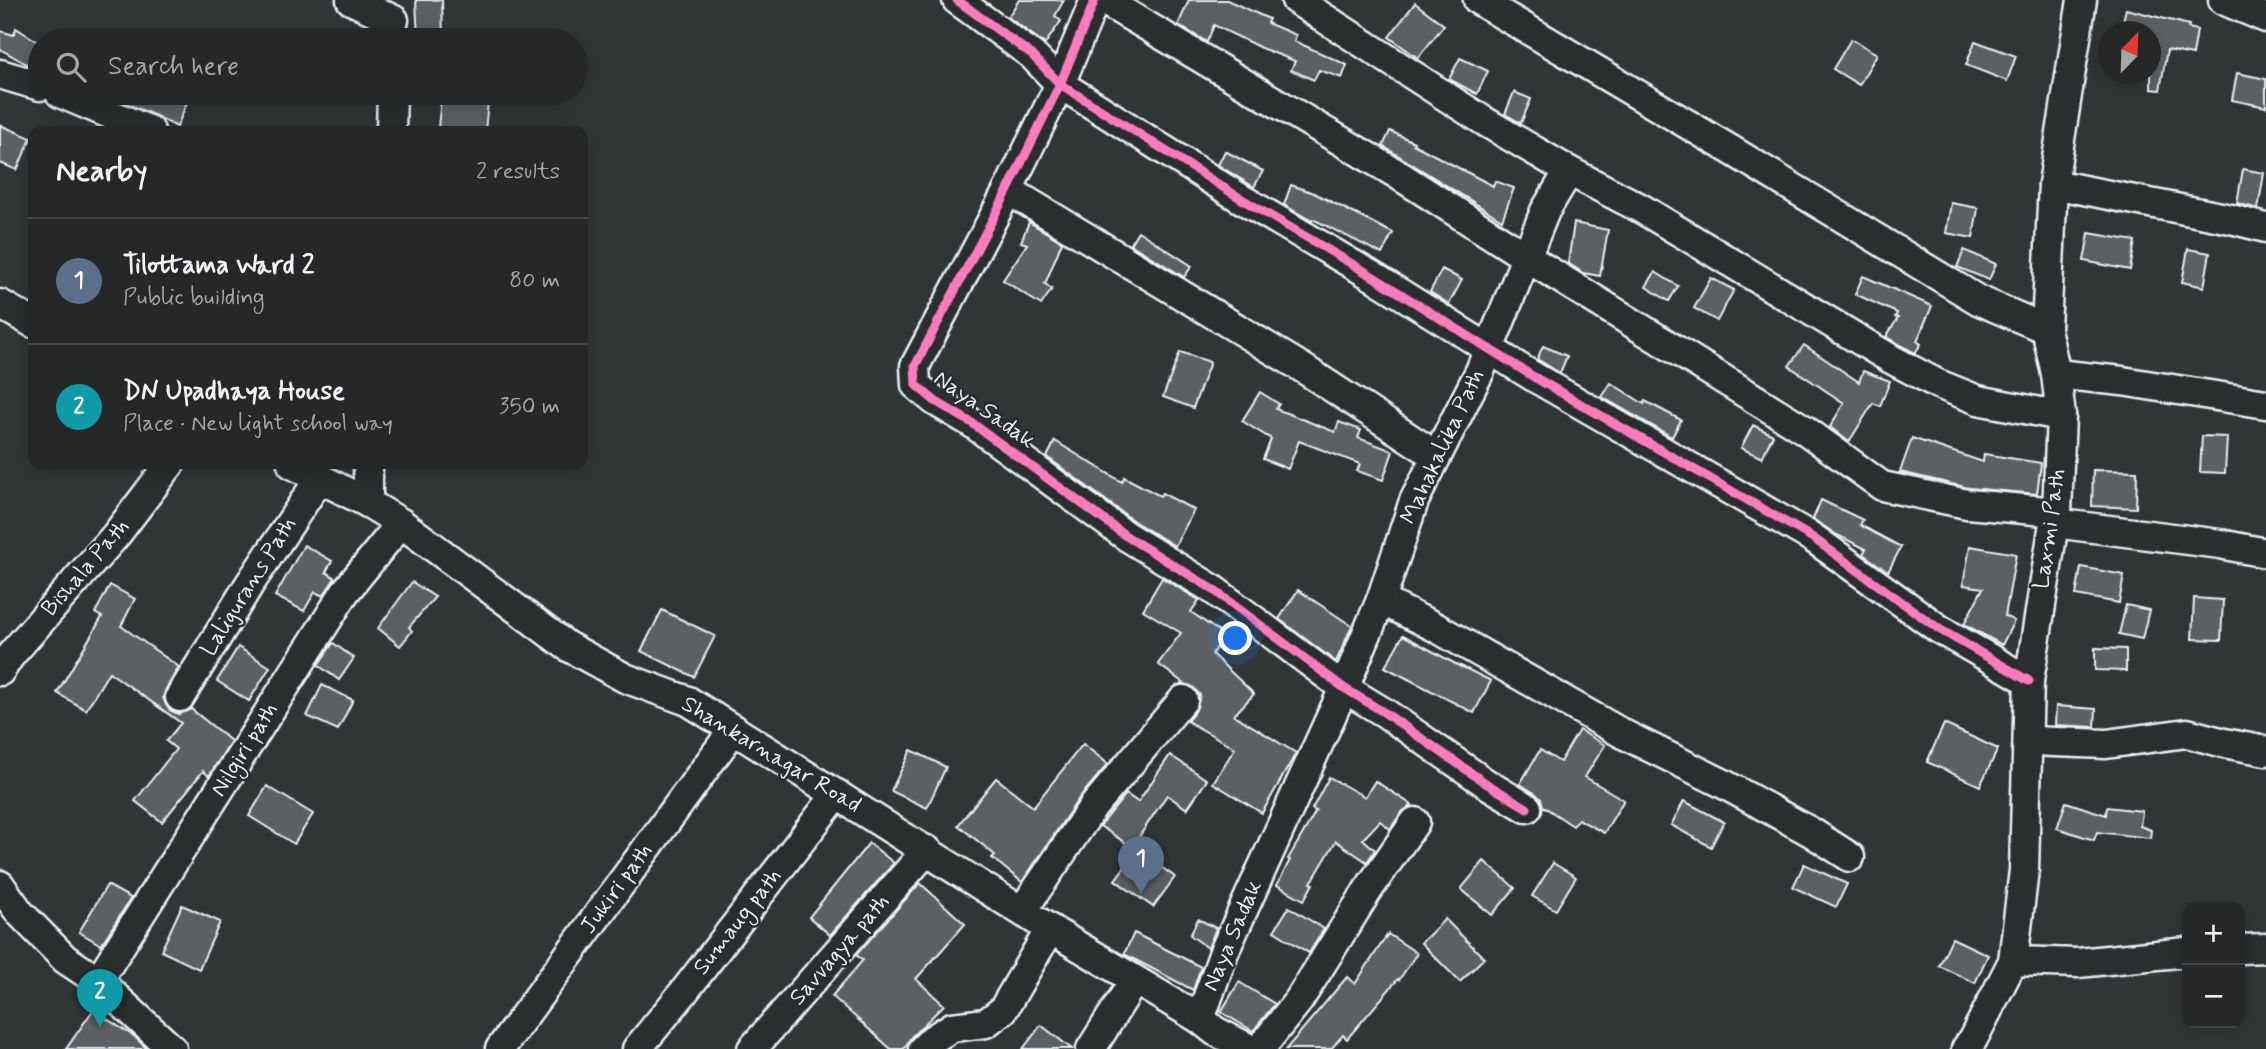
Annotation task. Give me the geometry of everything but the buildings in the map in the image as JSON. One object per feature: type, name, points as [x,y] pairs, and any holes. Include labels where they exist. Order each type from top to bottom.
[{"type":"street","points":[[351,0],[393,20]]},
{"type":"street","points":[[957,0],[1032,55],[1060,84],[1240,198],[1488,348],[1813,538],[1940,629],[2029,681]]},
{"type":"street","name":"Naya Sadak","points":[[1095,0],[1060,84],[1008,190],[915,366],[916,385],[1126,536],[1211,588],[1344,688],[1224,952],[1200,1019]]},
{"type":"street","points":[[1103,0],[1397,174],[1805,430],[1882,486],[1967,504],[2266,553]]},
{"type":"street","points":[[1296,0],[1484,121],[1569,171],[1642,209],[1835,326],[1938,384],[1978,400],[2061,416]]},
{"type":"street","points":[[1478,0],[1966,293],[2046,329]]},
{"type":"street","name":"Laxmi Path","points":[[1966,1049],[2013,961],[2024,870],[2029,681],[2056,518],[2061,416],[2056,374],[2046,329],[2053,184],[2082,0]]},
{"type":"street","points":[[2223,0],[2266,18]]},
{"type":"street","points":[[0,74],[28,82]]},
{"type":"street","points":[[88,105],[138,126]]},
{"type":"street","points":[[391,126],[392,105]]},
{"type":"street","name":"Mahakalika Path","points":[[1344,688],[1381,600],[1414,502],[1435,455],[1480,371],[1545,211],[1569,171]]},
{"type":"street","points":[[2053,184],[2266,228]]},
{"type":"street","points":[[1008,190],[1301,367],[1435,455]]},
{"type":"street","points":[[0,304],[28,320]]},
{"type":"street","points":[[2056,374],[2122,381],[2266,404]]},
{"type":"street","name":"Bishala Path","points":[[0,671],[10,656],[116,535],[166,469]]},
{"type":"street","name":"Shankarnagar Road","points":[[302,469],[401,523],[567,646],[625,678],[688,701],[1050,929],[1200,1019],[1215,1031],[1250,1049]]},
{"type":"street","points":[[368,469],[368,503]]},
{"type":"street","name":"Laligurans Path","points":[[180,696],[320,478]]},
{"type":"street","name":"Nilgiri path","points":[[98,981],[345,592],[401,523]]},
{"type":"street","points":[[1381,600],[1435,627],[1625,735],[1733,789],[1850,857]]},
{"type":"street","points":[[1344,688],[1527,808]]},
{"type":"street","points":[[1022,911],[1093,807],[1183,700]]},
{"type":"street","name":"Jukiri path","points":[[500,1049],[734,729]]},
{"type":"street","points":[[2029,741],[2106,744],[2187,733],[2266,751]]},
{"type":"street","name":"Sumaug path","points":[[637,1049],[837,794]]},
{"type":"street","points":[[1261,1049],[1299,1000],[1368,890],[1415,822]]},
{"type":"street","name":"Savvagya path","points":[[752,1049],[927,850]]},
{"type":"street","points":[[0,886],[20,913],[65,959],[98,981],[172,1049]]},
{"type":"street","points":[[923,1049],[952,1027],[986,1023],[1003,1010],[1050,929]]},
{"type":"street","points":[[2245,949],[2266,948]]},
{"type":"street","points":[[2013,961],[2078,963],[2182,953]]},
{"type":"street","points":[[1091,1049],[1134,981]]},
{"type":"cycle path","points":[[957,0],[1032,55],[1060,84],[1240,198],[1369,274],[1534,377],[1813,538],[1939,629],[2029,681]]},
{"type":"cycle path","points":[[1095,0],[1060,84],[1008,190],[915,366],[916,385],[1126,536],[1211,588],[1344,688],[1527,808]]},
{"type":"place","name":"Tilottama Ward 2","points":[[1141,894]]},
{"type":"place","name":"DN Upadhaya House","points":[[100,1027]]}]
